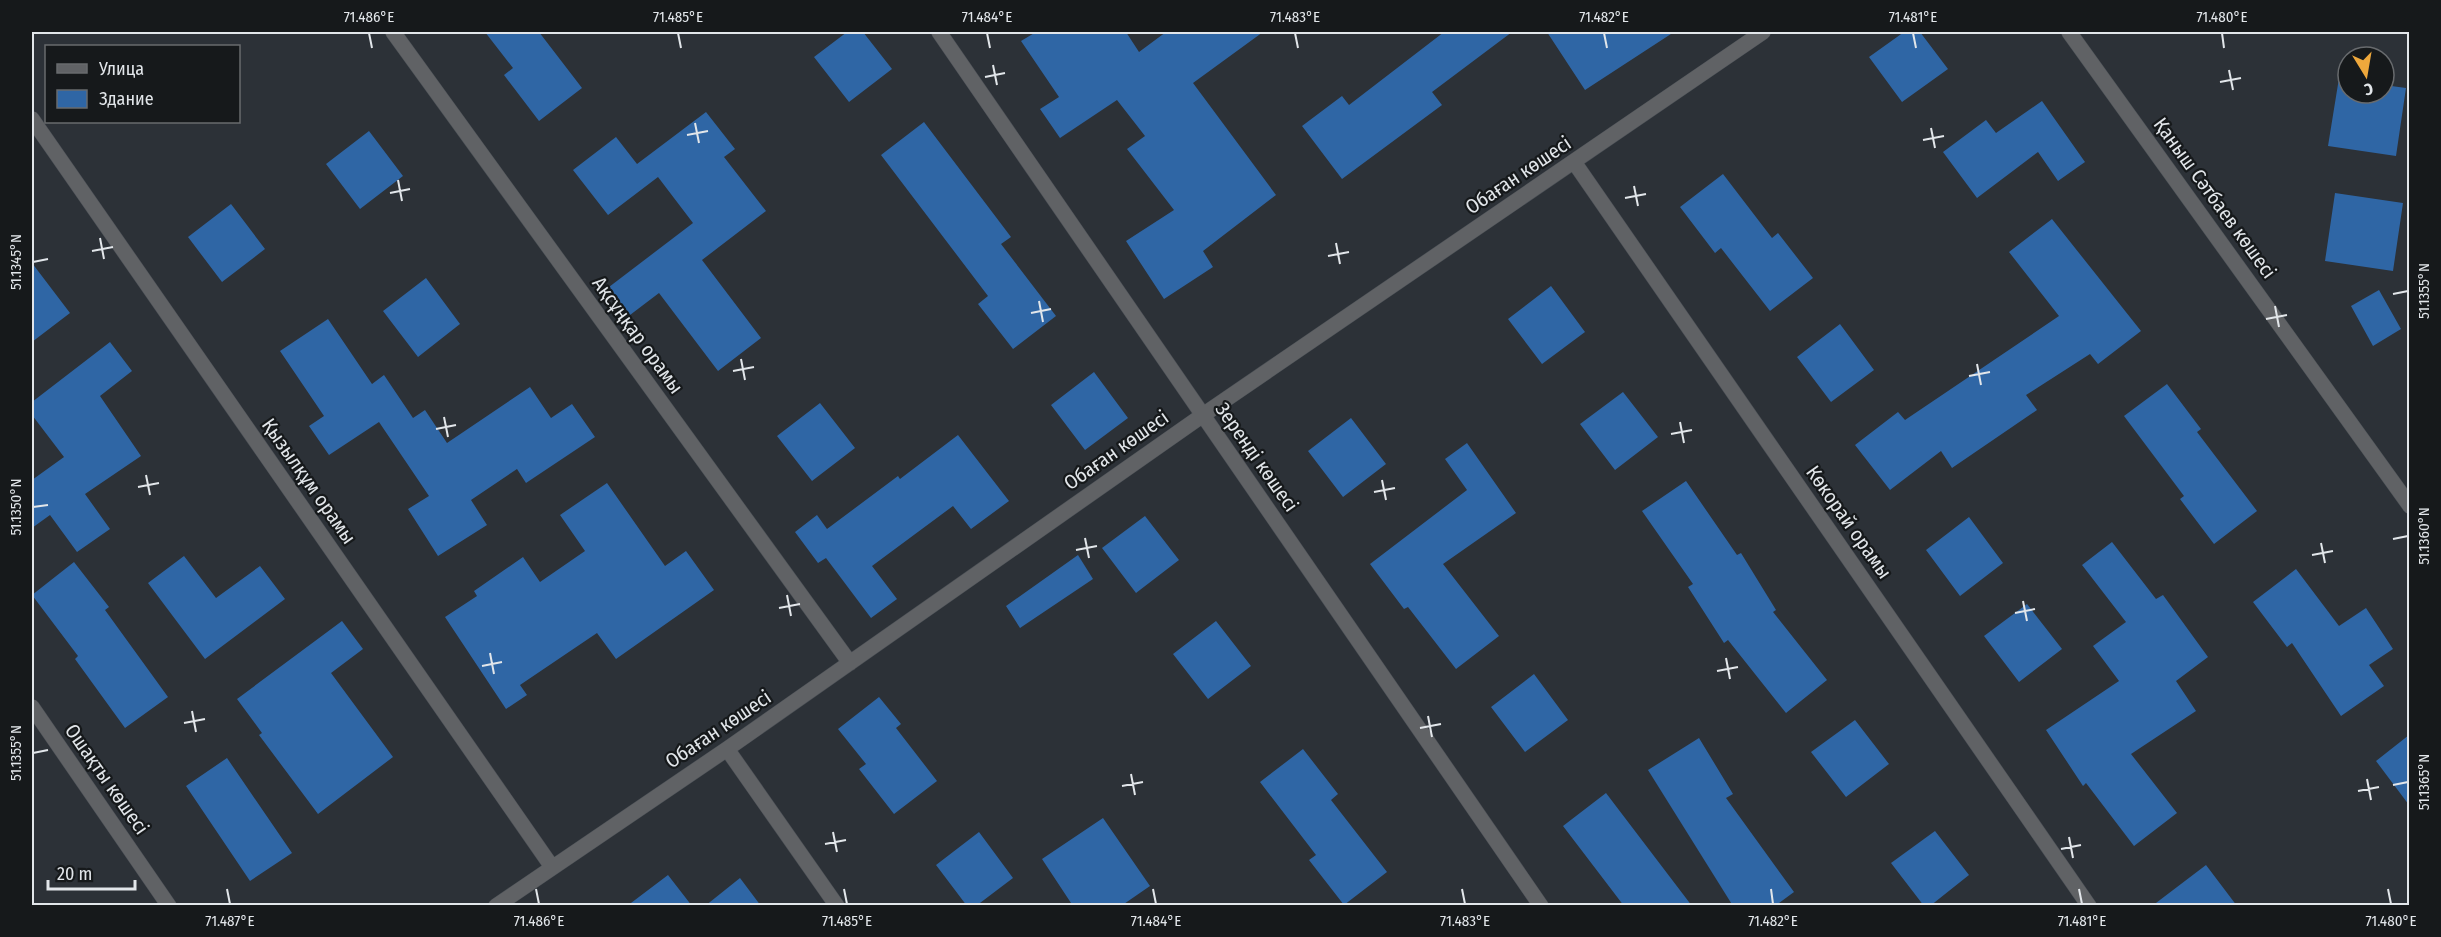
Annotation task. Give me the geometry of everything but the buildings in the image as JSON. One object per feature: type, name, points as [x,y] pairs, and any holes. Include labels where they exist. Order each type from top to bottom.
[{"type":"street","name":"Ақсұңқар орамы","points":[[393,32],[850,663]]},
{"type":"street","name":"Зеренді көшесі","points":[[939,32],[1541,906]]},
{"type":"street","name":"Обаған көшесі","points":[[496,906],[727,749],[1203,415],[1763,32]]},
{"type":"street","name":"Қаныш Сәтбаев көшесі","points":[[2069,32],[2409,506]]},
{"type":"street","name":"Қызылқұм орамы","points":[[32,119],[552,867]]},
{"type":"street","name":"Көкорай орамы","points":[[1574,162],[2089,906]]},
{"type":"street","name":"Ошақты көшесі","points":[[32,707],[169,906]]},
{"type":"street","points":[[727,749],[837,906]]}]
